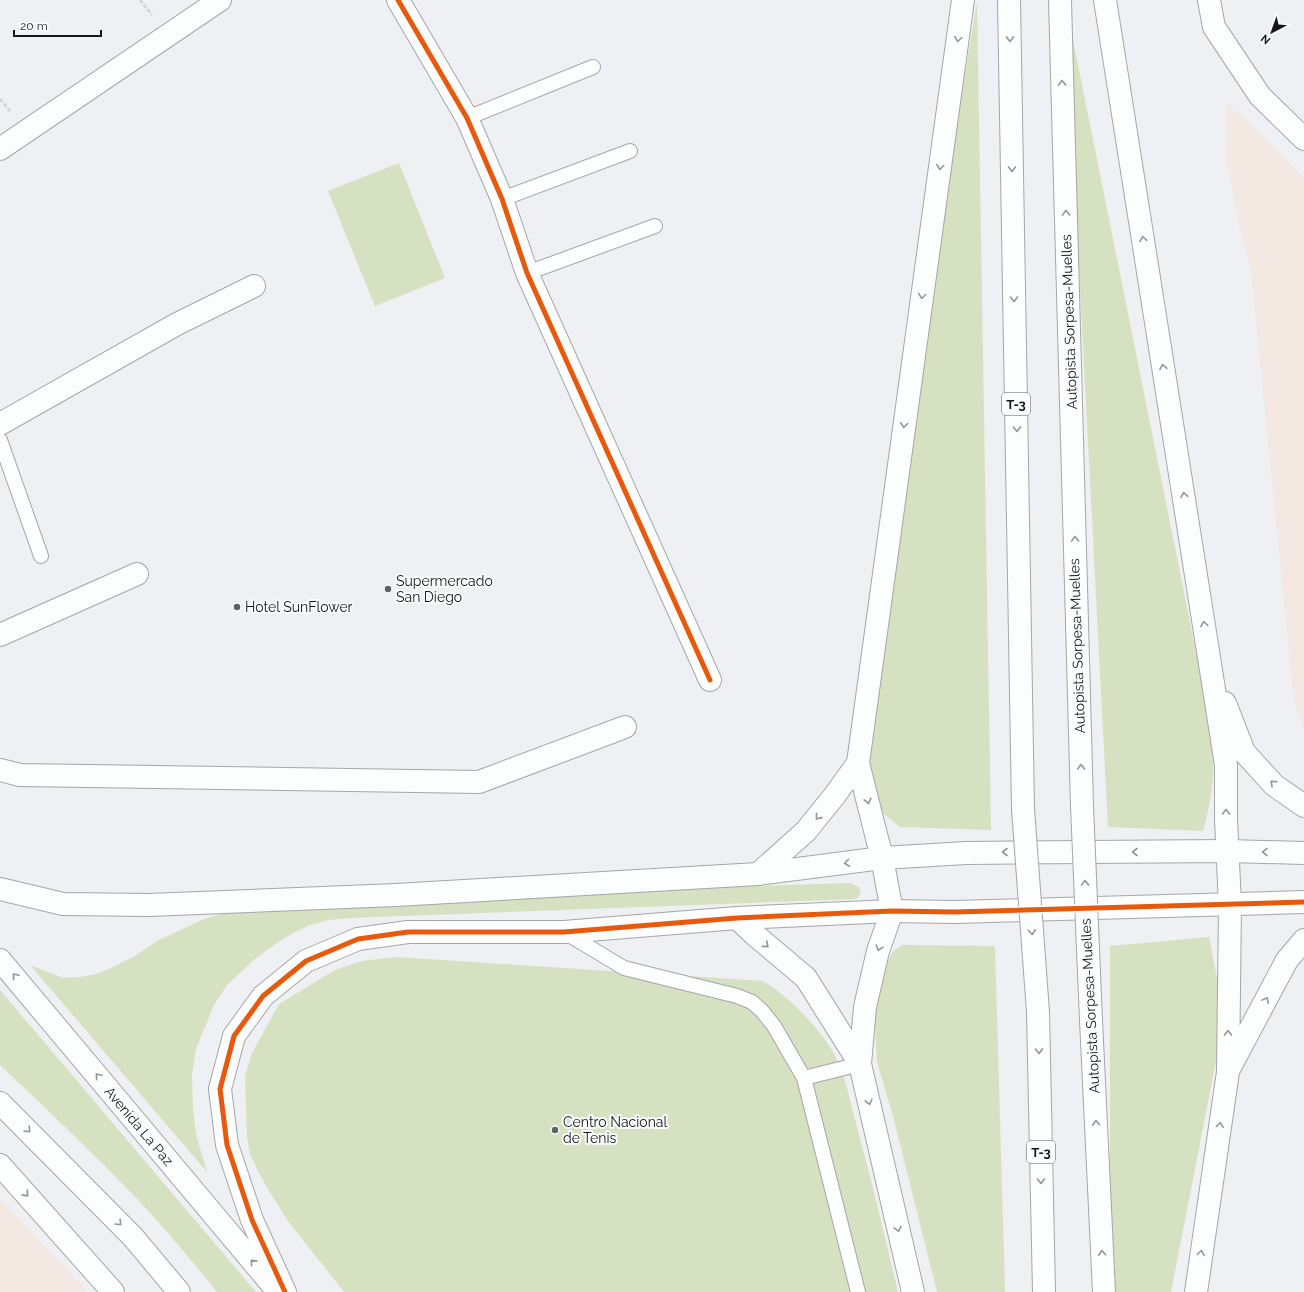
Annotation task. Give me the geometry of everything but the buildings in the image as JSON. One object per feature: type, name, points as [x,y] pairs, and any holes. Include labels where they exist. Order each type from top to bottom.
[{"type":"main road","points":[[0,149],[220,0]]},
{"type":"main road","points":[[398,0],[467,118],[502,199],[527,273],[710,680]]},
{"type":"main road","points":[[913,1292],[860,1064],[865,1007],[878,951],[892,911],[882,858],[858,763],[963,0]]},
{"type":"main road","name":"T-3","points":[[1009,0],[1023,809],[1038,1012],[1044,1292]]},
{"type":"main road","name":"Autopista Sorpesa-Muelles","points":[[1060,0],[1082,806],[1104,1292]]},
{"type":"main road","points":[[1105,0],[1226,766],[1230,905],[1228,1072],[1196,1292]]},
{"type":"main road","points":[[1209,0],[1214,27],[1260,96],[1304,139]]},
{"type":"main road","points":[[0,424],[177,324],[254,286]]},
{"type":"main road","points":[[0,635],[137,574]]},
{"type":"main road","points":[[1210,662],[1244,752],[1274,785],[1304,806]]},
{"type":"main road","points":[[0,770],[20,775],[479,782],[625,727]]},
{"type":"main road","points":[[758,874],[806,831],[858,763]]},
{"type":"main road","points":[[0,889],[63,904],[149,905],[404,894],[758,874],[882,858],[966,853],[1228,851],[1304,853]]},
{"type":"main road","points":[[285,1292],[252,1220],[227,1145],[220,1089],[234,1036],[263,996],[306,961],[358,939],[408,932],[564,932],[737,918],[892,911],[954,912],[1304,902]]},
{"type":"main road","points":[[737,918],[755,936],[806,978],[860,1064]]},
{"type":"main road","points":[[1228,1072],[1287,960],[1304,940]]},
{"type":"main road","name":"Avenida La Paz","points":[[0,960],[278,1292]]},
{"type":"main road","points":[[0,1103],[133,1238],[179,1292]]},
{"type":"main road","points":[[0,1165],[113,1292]]},
{"type":"lane","points":[[467,118],[593,67]]},
{"type":"lane","points":[[502,199],[630,152]]},
{"type":"lane","points":[[527,273],[655,226]]},
{"type":"lane","points":[[0,440],[41,556]]},
{"type":"lane","points":[[564,932],[624,968],[737,996],[752,1002],[762,1011],[774,1026],[804,1078],[858,1292]]},
{"type":"lane","points":[[804,1078],[860,1064]]},
{"type":"shaded area","points":[[1227,103],[1304,177],[1304,728],[1294,704],[1251,270],[1240,229],[1226,158]]},
{"type":"shaded area","points":[[0,1198],[87,1292],[0,1292]]},
{"type":"green space","points":[[1065,0],[1207,709],[1212,752],[1213,780],[1211,797],[1203,831],[1108,827]]},
{"type":"green space","points":[[977,2],[991,830],[900,827],[885,815],[875,803],[870,788],[865,672]]},
{"type":"green space","points":[[399,163],[445,278],[375,306],[328,191]]},
{"type":"green space","points":[[851,883],[860,888],[860,894],[856,899],[350,918],[329,920],[310,925],[293,933],[255,959],[227,985],[214,1005],[196,1049],[192,1075],[193,1111],[197,1138],[207,1172],[30,965],[63,978],[96,974],[135,956],[157,941],[204,919],[235,910],[322,900]]},
{"type":"green space","points":[[1209,937],[1218,983],[1218,1051],[1171,1292],[1110,1292],[1110,946]]},
{"type":"green space","points":[[902,945],[995,946],[1005,1292],[937,1292],[893,1116],[877,1062],[875,1025],[872,1012],[885,969],[892,952]]},
{"type":"green space","name":"Centro Nacional de Tenis","points":[[395,957],[763,981],[790,1001],[798,1009],[814,1026],[834,1053],[849,1095],[898,1292],[344,1292],[288,1221],[269,1191],[250,1154],[247,1137],[245,1076],[252,1053],[279,1004],[335,970],[362,961]]},
{"type":"green space","points":[[0,990],[256,1292],[217,1292],[142,1204],[72,1133],[0,1065]]},
{"type":"cycle path","points":[[398,0],[467,118],[502,199],[527,273],[710,680]]},
{"type":"cycle path","points":[[285,1292],[252,1220],[227,1145],[220,1089],[234,1036],[263,996],[306,961],[358,939],[408,932],[564,932],[737,918],[892,911],[954,912],[1304,902]]},
{"type":"place","name":"Supermercado San Diego","points":[[388,589]]},
{"type":"place","name":"Hotel SunFlower","points":[[237,607]]},
{"type":"place","name":"Centro Nacional de Tenis","points":[[555,1130]]}]
